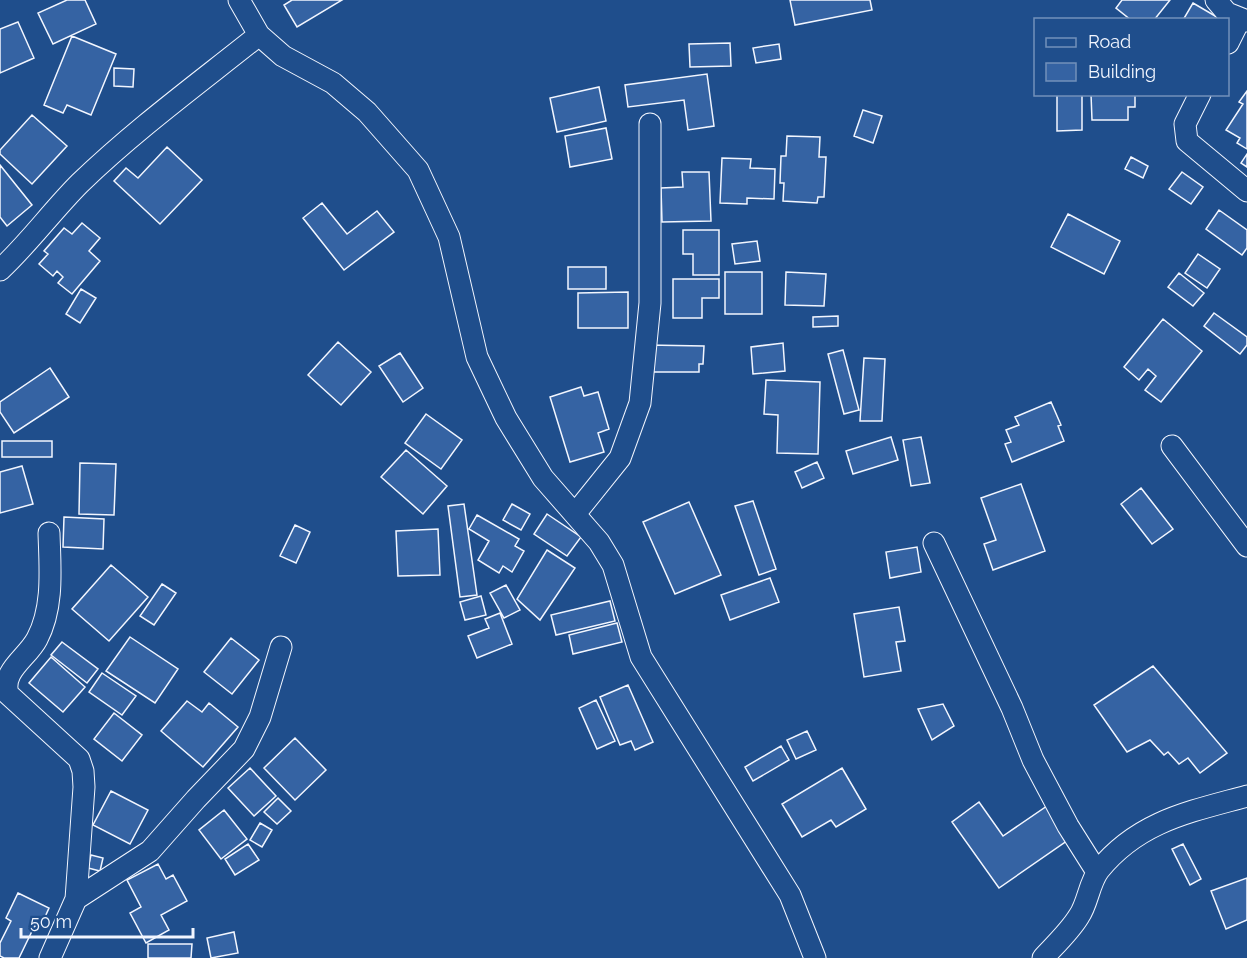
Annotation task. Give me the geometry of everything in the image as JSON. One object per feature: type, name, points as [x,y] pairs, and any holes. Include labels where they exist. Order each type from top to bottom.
[{"type":"street","points":[[239,0],[260,35],[283,56],[333,83],[367,111],[418,170],[448,237],[477,357],[506,418],[543,478],[599,542],[613,565],[642,657],[786,887],[815,958]]},
{"type":"street","points":[[1216,0],[1227,14],[1243,20],[1229,40]]},
{"type":"street","points":[[0,270],[21,251],[78,185],[117,148],[260,35]]},
{"type":"street","points":[[1199,96],[1185,124],[1187,141],[1247,191]]},
{"type":"street","points":[[575,514],[620,458],[640,403],[650,303],[650,124]]},
{"type":"street","points":[[1172,446],[1247,546]]},
{"type":"street","points":[[49,533],[50,594],[45,623],[36,642],[8,676],[6,685],[8,694],[79,759],[83,771],[84,788],[76,899],[50,958]]},
{"type":"street","points":[[934,543],[1034,760],[1068,826],[1097,872]]},
{"type":"street","points":[[76,899],[150,851],[244,749],[260,717],[280,647]]},
{"type":"street","points":[[1043,958],[1079,916],[1097,872],[1122,847],[1170,817],[1247,796]]},
{"type":"building","points":[[67,0],[85,0],[96,24],[53,44],[38,13]]},
{"type":"building","points":[[292,0],[342,0],[297,27],[284,5]]},
{"type":"building","points":[[790,0],[870,0],[872,10],[795,25]]},
{"type":"building","points":[[1122,0],[1170,0],[1156,18],[1128,18],[1116,8]]},
{"type":"building","points":[[1193,3],[1219,18],[1184,18]]},
{"type":"building","points":[[18,22],[34,58],[0,73],[0,29]]},
{"type":"building","points":[[72,36],[116,54],[91,115],[67,105],[63,113],[44,105]]},
{"type":"building","points":[[730,43],[731,66],[690,67],[689,44]]},
{"type":"building","points":[[779,44],[781,59],[756,63],[753,48]]},
{"type":"building","points":[[114,68],[134,69],[133,87],[114,86]]},
{"type":"building","points":[[707,74],[714,126],[688,130],[684,100],[628,107],[625,85]]},
{"type":"building","points":[[599,87],[606,121],[557,132],[550,98]]},
{"type":"building","points":[[1247,91],[1247,149],[1237,143],[1240,138],[1226,130],[1243,104],[1239,102]]},
{"type":"building","points":[[1057,96],[1082,96],[1082,130],[1057,131]]},
{"type":"building","points":[[1091,96],[1135,96],[1135,107],[1128,107],[1128,120],[1092,120]]},
{"type":"building","points":[[863,110],[882,116],[873,143],[854,136]]},
{"type":"building","points":[[32,115],[67,146],[32,184],[0,154],[0,150]]},
{"type":"building","points":[[606,128],[612,159],[570,167],[565,136]]},
{"type":"building","points":[[787,136],[820,137],[819,157],[826,157],[824,197],[818,197],[817,203],[783,201],[784,183],[780,183],[781,156],[786,156]]},
{"type":"building","points":[[167,147],[202,180],[160,224],[114,181],[126,168],[138,178]]},
{"type":"building","points":[[1247,154],[1247,167],[1241,163]]},
{"type":"building","points":[[1131,157],[1148,166],[1143,178],[1125,169]]},
{"type":"building","points":[[722,158],[751,159],[750,168],[775,169],[774,199],[747,198],[747,204],[720,203]]},
{"type":"building","points":[[0,165],[32,205],[7,226],[0,217]]},
{"type":"building","points":[[682,172],[709,172],[711,221],[662,222],[661,188],[683,187]]},
{"type":"building","points":[[1182,172],[1203,187],[1191,204],[1169,189]]},
{"type":"building","points":[[322,203],[347,234],[377,211],[394,232],[344,270],[303,218]]},
{"type":"building","points":[[1219,210],[1247,230],[1247,248],[1242,255],[1206,229]]},
{"type":"building","points":[[1068,214],[1120,241],[1104,274],[1051,247]]},
{"type":"building","points":[[82,223],[100,238],[89,251],[100,261],[72,294],[58,283],[63,277],[57,271],[53,276],[39,264],[48,254],[44,251],[64,228],[72,234]]},
{"type":"building","points":[[683,230],[719,230],[719,275],[693,275],[693,254],[683,254]]},
{"type":"building","points":[[757,241],[760,261],[735,264],[732,244]]},
{"type":"building","points":[[1198,254],[1220,269],[1207,288],[1185,273]]},
{"type":"building","points":[[568,267],[606,267],[606,289],[568,289]]},
{"type":"building","points":[[725,272],[762,272],[762,314],[725,314]]},
{"type":"building","points":[[786,272],[826,274],[824,306],[785,305]]},
{"type":"building","points":[[1179,273],[1204,293],[1193,306],[1168,287]]},
{"type":"building","points":[[673,279],[719,279],[719,298],[702,298],[702,318],[673,318]]},
{"type":"building","points":[[81,289],[96,298],[80,323],[66,314]]},
{"type":"building","points":[[628,292],[628,328],[578,328],[578,293]]},
{"type":"building","points":[[1214,313],[1247,337],[1247,345],[1240,354],[1204,326]]},
{"type":"building","points":[[838,316],[838,326],[813,327],[813,317]]},
{"type":"building","points":[[1163,319],[1202,351],[1161,402],[1145,390],[1156,376],[1148,369],[1139,380],[1124,367]]},
{"type":"building","points":[[338,342],[371,372],[341,405],[308,375]]},
{"type":"building","points":[[783,343],[785,371],[753,374],[751,347]]},
{"type":"building","points":[[647,345],[704,346],[703,364],[699,364],[699,372],[647,372]]},
{"type":"building","points":[[843,350],[859,410],[844,414],[828,354]]},
{"type":"building","points":[[400,353],[423,388],[403,402],[379,366]]},
{"type":"building","points":[[864,358],[885,359],[882,421],[860,421]]},
{"type":"building","points":[[50,368],[69,397],[14,433],[0,412],[0,402]]},
{"type":"building","points":[[766,380],[820,382],[818,454],[777,453],[778,415],[764,414]]},
{"type":"building","points":[[581,387],[584,396],[598,392],[609,429],[598,433],[604,452],[570,462],[550,397]]},
{"type":"building","points":[[1051,402],[1061,425],[1058,426],[1064,441],[1012,462],[1005,444],[1011,442],[1006,430],[1019,425],[1015,417]]},
{"type":"building","points":[[426,414],[462,440],[441,469],[405,443]]},
{"type":"building","points":[[891,437],[898,460],[853,474],[846,451]]},
{"type":"building","points":[[921,437],[930,483],[911,486],[903,440]]},
{"type":"building","points":[[2,441],[52,441],[52,457],[2,457]]},
{"type":"building","points":[[406,450],[447,486],[423,514],[381,477]]},
{"type":"building","points":[[817,462],[824,478],[802,488],[795,472]]},
{"type":"building","points":[[80,463],[116,464],[114,515],[79,514]]},
{"type":"building","points":[[22,466],[33,504],[0,513],[0,472]]},
{"type":"building","points":[[1021,484],[1045,551],[993,570],[984,544],[996,540],[981,498]]},
{"type":"building","points":[[1141,488],[1173,529],[1152,544],[1121,504]]},
{"type":"building","points":[[753,501],[776,569],[759,575],[735,506]]},
{"type":"building","points":[[689,502],[721,575],[675,594],[643,522]]},
{"type":"building","points":[[464,504],[477,595],[460,597],[448,506]]},
{"type":"building","points":[[512,504],[530,514],[521,530],[503,520]]},
{"type":"building","points":[[547,514],[581,537],[567,556],[534,534]]},
{"type":"building","points":[[477,515],[519,539],[515,546],[524,551],[512,572],[503,566],[499,573],[478,560],[489,541],[469,529]]},
{"type":"building","points":[[64,517],[104,519],[103,549],[63,547]]},
{"type":"building","points":[[295,525],[310,532],[296,563],[280,556]]},
{"type":"building","points":[[438,529],[440,575],[398,576],[396,531]]},
{"type":"building","points":[[917,547],[921,572],[890,578],[886,552]]},
{"type":"building","points":[[547,550],[575,568],[540,620],[517,599]]},
{"type":"building","points":[[111,565],[148,597],[109,641],[72,609]]},
{"type":"building","points":[[770,578],[779,602],[730,620],[721,595]]},
{"type":"building","points":[[162,584],[176,593],[154,625],[140,616]]},
{"type":"building","points":[[506,585],[520,610],[504,618],[490,593]]},
{"type":"building","points":[[481,596],[486,615],[465,620],[460,602]]},
{"type":"building","points":[[610,601],[615,621],[556,635],[551,615]]},
{"type":"building","points":[[899,607],[905,641],[896,642],[901,671],[864,677],[854,614]]},
{"type":"building","points":[[500,613],[512,644],[477,658],[468,636],[489,628],[485,619]]},
{"type":"building","points":[[617,623],[622,642],[573,654],[569,635]]},
{"type":"building","points":[[130,637],[178,669],[155,703],[106,671]]},
{"type":"building","points":[[231,638],[259,660],[232,694],[204,672]]},
{"type":"building","points":[[62,642],[98,669],[87,683],[51,655]]},
{"type":"building","points":[[51,657],[85,687],[63,712],[29,683]]},
{"type":"building","points":[[1153,666],[1227,753],[1200,773],[1188,758],[1179,764],[1168,752],[1164,755],[1150,740],[1127,752],[1094,705]]},
{"type":"building","points":[[102,673],[136,696],[122,715],[89,692]]},
{"type":"building","points":[[628,685],[653,742],[635,750],[631,741],[620,745],[600,697]]},
{"type":"building","points":[[596,700],[615,741],[597,749],[579,708]]},
{"type":"building","points":[[187,701],[202,712],[209,703],[238,727],[203,767],[161,731]]},
{"type":"building","points":[[943,704],[954,726],[932,740],[918,709]]},
{"type":"building","points":[[114,713],[142,735],[122,761],[94,739]]},
{"type":"building","points":[[807,731],[816,750],[796,759],[787,740]]},
{"type":"building","points":[[295,738],[326,770],[295,800],[264,768]]},
{"type":"building","points":[[781,746],[789,760],[753,781],[745,767]]},
{"type":"building","points":[[250,768],[276,796],[254,816],[228,788]]},
{"type":"building","points":[[842,768],[866,809],[836,827],[831,820],[802,837],[782,804]]},
{"type":"building","points":[[111,791],[148,810],[130,844],[93,825]]},
{"type":"building","points":[[278,798],[291,811],[277,824],[264,812]]},
{"type":"building","points":[[979,802],[1003,836],[1047,806],[1071,838],[999,888],[952,822]]},
{"type":"building","points":[[224,810],[247,839],[221,859],[199,830]]},
{"type":"building","points":[[260,823],[272,830],[262,847],[250,840]]},
{"type":"building","points":[[248,844],[259,860],[235,875],[225,859]]},
{"type":"building","points":[[1183,844],[1201,879],[1190,885],[1172,849]]},
{"type":"building","points":[[91,855],[103,858],[100,871],[88,868]]},
{"type":"building","points":[[158,864],[166,879],[173,875],[187,901],[161,915],[169,930],[146,943],[130,913],[141,907],[127,880]]},
{"type":"building","points":[[1247,878],[1247,920],[1226,929],[1211,891]]},
{"type":"building","points":[[18,893],[49,908],[40,928],[35,925],[19,958],[4,958],[0,956],[0,943],[11,921],[6,918]]},
{"type":"building","points":[[234,932],[238,953],[211,958],[207,938]]},
{"type":"building","points":[[148,944],[192,944],[191,958],[148,958]]}]
